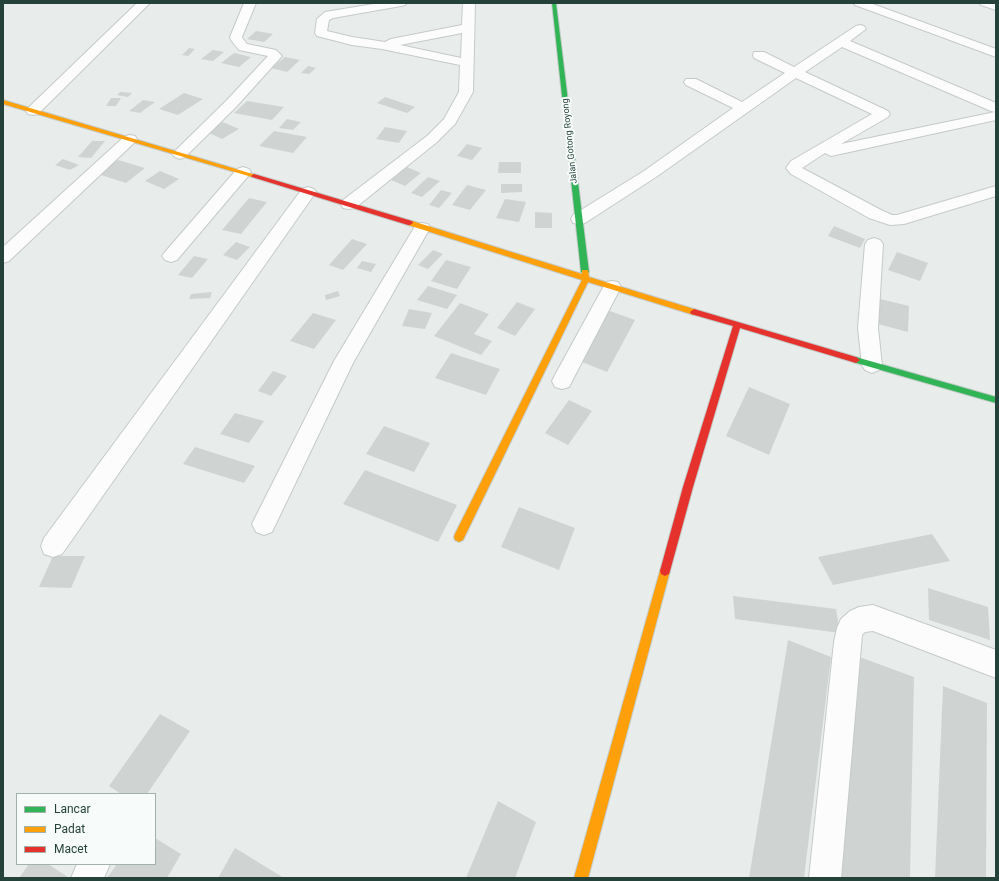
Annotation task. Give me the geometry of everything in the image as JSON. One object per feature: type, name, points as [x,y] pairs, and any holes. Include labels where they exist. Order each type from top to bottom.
[{"type":"street","points":[[32,111],[144,3]]},
{"type":"street","points":[[180,154],[231,104],[276,56],[272,53],[243,47],[237,40],[236,37],[250,3]]},
{"type":"street","points":[[401,3],[329,15],[324,19],[321,33],[352,41],[382,45],[467,63]]},
{"type":"street","points":[[349,204],[432,139],[450,121],[466,92],[469,3]]},
{"type":"street","name":"Jalan Gotong Royong","points":[[554,3],[586,279]]},
{"type":"street","points":[[859,3],[996,53]]},
{"type":"street","points":[[985,3],[996,7]]},
{"type":"street","points":[[382,45],[468,28]]},
{"type":"street","points":[[579,219],[650,174],[743,108],[860,29]]},
{"type":"street","points":[[841,42],[996,108]]},
{"type":"street","points":[[759,55],[920,132]]},
{"type":"street","points":[[691,82],[743,108]]},
{"type":"street","points":[[3,102],[349,204],[737,325],[996,400]]},
{"type":"street","points":[[810,155],[996,116]]},
{"type":"street","points":[[894,119],[810,155],[796,164],[794,166],[795,169],[875,214],[890,220],[898,220],[996,191]]},
{"type":"street","points":[[3,256],[130,139]]},
{"type":"street","points":[[171,256],[243,172]]},
{"type":"street","points":[[53,546],[308,192]]},
{"type":"street","points":[[264,524],[344,360],[422,228]]},
{"type":"street","points":[[872,365],[868,328],[874,244]]},
{"type":"street","points":[[460,537],[586,279]]},
{"type":"street","points":[[562,381],[612,287]]},
{"type":"street","points":[[582,878],[613,756],[688,487],[737,325]]},
{"type":"street","points":[[825,878],[847,642],[850,628],[859,620],[873,618],[996,664]]},
{"type":"street","points":[[87,878],[94,865]]},
{"type":"building","points":[[256,31],[273,34],[264,42],[247,39]]},
{"type":"building","points":[[189,48],[195,49],[188,56],[182,55]]},
{"type":"building","points":[[213,50],[224,52],[213,61],[201,59]]},
{"type":"building","points":[[234,53],[251,57],[239,67],[221,63]]},
{"type":"building","points":[[285,57],[300,60],[287,72],[271,68]]},
{"type":"building","points":[[308,66],[316,68],[309,74],[301,73]]},
{"type":"building","points":[[120,92],[132,93],[128,97],[117,95]]},
{"type":"building","points":[[184,93],[203,99],[178,115],[159,109]]},
{"type":"building","points":[[385,97],[415,107],[407,113],[377,103]]},
{"type":"building","points":[[111,98],[121,98],[116,106],[106,106]]},
{"type":"building","points":[[143,100],[155,102],[140,113],[129,111]]},
{"type":"building","points":[[247,101],[284,107],[272,120],[234,113]]},
{"type":"building","points":[[287,119],[301,122],[293,130],[279,128]]},
{"type":"building","points":[[223,122],[239,129],[222,139],[207,132]]},
{"type":"building","points":[[385,127],[407,131],[399,143],[376,139]]},
{"type":"building","points":[[274,131],[307,137],[293,153],[259,146]]},
{"type":"building","points":[[92,141],[105,141],[91,158],[78,157]]},
{"type":"building","points":[[467,144],[482,148],[472,160],[457,156]]},
{"type":"building","points":[[63,159],[79,165],[70,170],[55,165]]},
{"type":"building","points":[[118,160],[145,168],[126,183],[98,174]]},
{"type":"building","points":[[499,162],[521,162],[521,173],[498,173]]},
{"type":"building","points":[[407,167],[421,173],[405,186],[391,180]]},
{"type":"building","points":[[160,171],[179,179],[164,189],[145,181]]},
{"type":"building","points":[[428,177],[440,181],[422,197],[411,193]]},
{"type":"building","points":[[501,184],[522,184],[522,192],[501,193]]},
{"type":"building","points":[[467,185],[486,190],[470,210],[452,205]]},
{"type":"building","points":[[441,190],[452,193],[439,208],[429,205]]},
{"type":"building","points":[[249,198],[267,202],[241,234],[222,230]]},
{"type":"building","points":[[505,199],[526,202],[519,222],[496,218]]},
{"type":"building","points":[[535,212],[552,213],[552,228],[535,228]]},
{"type":"building","points":[[834,226],[865,239],[860,248],[828,236]]},
{"type":"building","points":[[352,239],[367,244],[343,270],[329,265]]},
{"type":"building","points":[[236,242],[250,247],[237,260],[223,255]]},
{"type":"building","points":[[433,250],[443,254],[428,269],[418,265]]},
{"type":"building","points":[[897,252],[928,263],[920,281],[888,270]]},
{"type":"building","points":[[194,256],[208,259],[192,278],[178,275]]},
{"type":"building","points":[[446,260],[471,267],[457,289],[431,281]]},
{"type":"building","points":[[362,261],[376,264],[371,272],[357,268]]},
{"type":"building","points":[[428,286],[457,295],[447,309],[417,300]]},
{"type":"building","points":[[338,291],[340,296],[326,300],[325,295]]},
{"type":"building","points":[[212,292],[210,298],[189,299],[191,294]]},
{"type":"building","points":[[872,297],[909,306],[908,332],[870,322]]},
{"type":"building","points":[[517,302],[535,309],[515,336],[497,328]]},
{"type":"building","points":[[460,303],[489,314],[474,334],[492,341],[481,355],[434,336]]},
{"type":"building","points":[[409,309],[432,313],[425,329],[402,326]]},
{"type":"building","points":[[607,310],[635,320],[607,372],[577,360]]},
{"type":"building","points":[[313,313],[336,320],[314,349],[290,341]]},
{"type":"building","points":[[451,353],[500,369],[486,395],[435,378]]},
{"type":"building","points":[[273,371],[287,376],[271,396],[258,391]]},
{"type":"building","points":[[749,387],[790,404],[769,455],[726,436]]},
{"type":"building","points":[[569,400],[592,411],[568,445],[545,433]]},
{"type":"building","points":[[235,413],[264,421],[249,443],[220,434]]},
{"type":"building","points":[[384,426],[430,443],[414,472],[366,454]]},
{"type":"building","points":[[195,447],[255,466],[244,483],[183,464]]},
{"type":"building","points":[[365,470],[457,505],[438,542],[343,504]]},
{"type":"building","points":[[519,507],[575,528],[559,570],[501,547]]},
{"type":"building","points":[[932,534],[950,561],[833,585],[818,557]]},
{"type":"building","points":[[53,556],[85,556],[71,588],[39,587]]},
{"type":"building","points":[[928,588],[988,607],[990,640],[929,620]]},
{"type":"building","points":[[733,596],[836,609],[840,633],[735,619]]},
{"type":"building","points":[[788,640],[831,657],[804,878],[749,878]]},
{"type":"building","points":[[854,655],[914,677],[910,878],[837,878]]},
{"type":"building","points":[[943,686],[987,703],[986,878],[935,878]]},
{"type":"building","points":[[160,714],[190,731],[148,793],[120,793],[109,786]]},
{"type":"building","points":[[498,801],[536,822],[515,878],[466,878]]},
{"type":"building","points":[[156,839],[181,854],[167,878],[107,878],[116,865],[156,865]]},
{"type":"building","points":[[235,848],[284,878],[218,878]]},
{"type":"building","points":[[28,865],[50,865],[68,877],[67,878],[19,878]]},
{"type":"traffic: fast","points":[[554,3],[585,272]]},
{"type":"traffic: fast","points":[[856,360],[996,400]]},
{"type":"traffic: slow","points":[[3,102],[254,176]]},
{"type":"traffic: slow","points":[[410,223],[694,312]]},
{"type":"traffic: slow","points":[[459,537],[586,279],[585,272]]},
{"type":"traffic: slow","points":[[581,878],[665,571]]},
{"type":"traffic: jam","points":[[254,176],[410,223]]},
{"type":"traffic: jam","points":[[694,312],[856,360]]},
{"type":"traffic: jam","points":[[665,571],[688,487],[737,325]]}]
